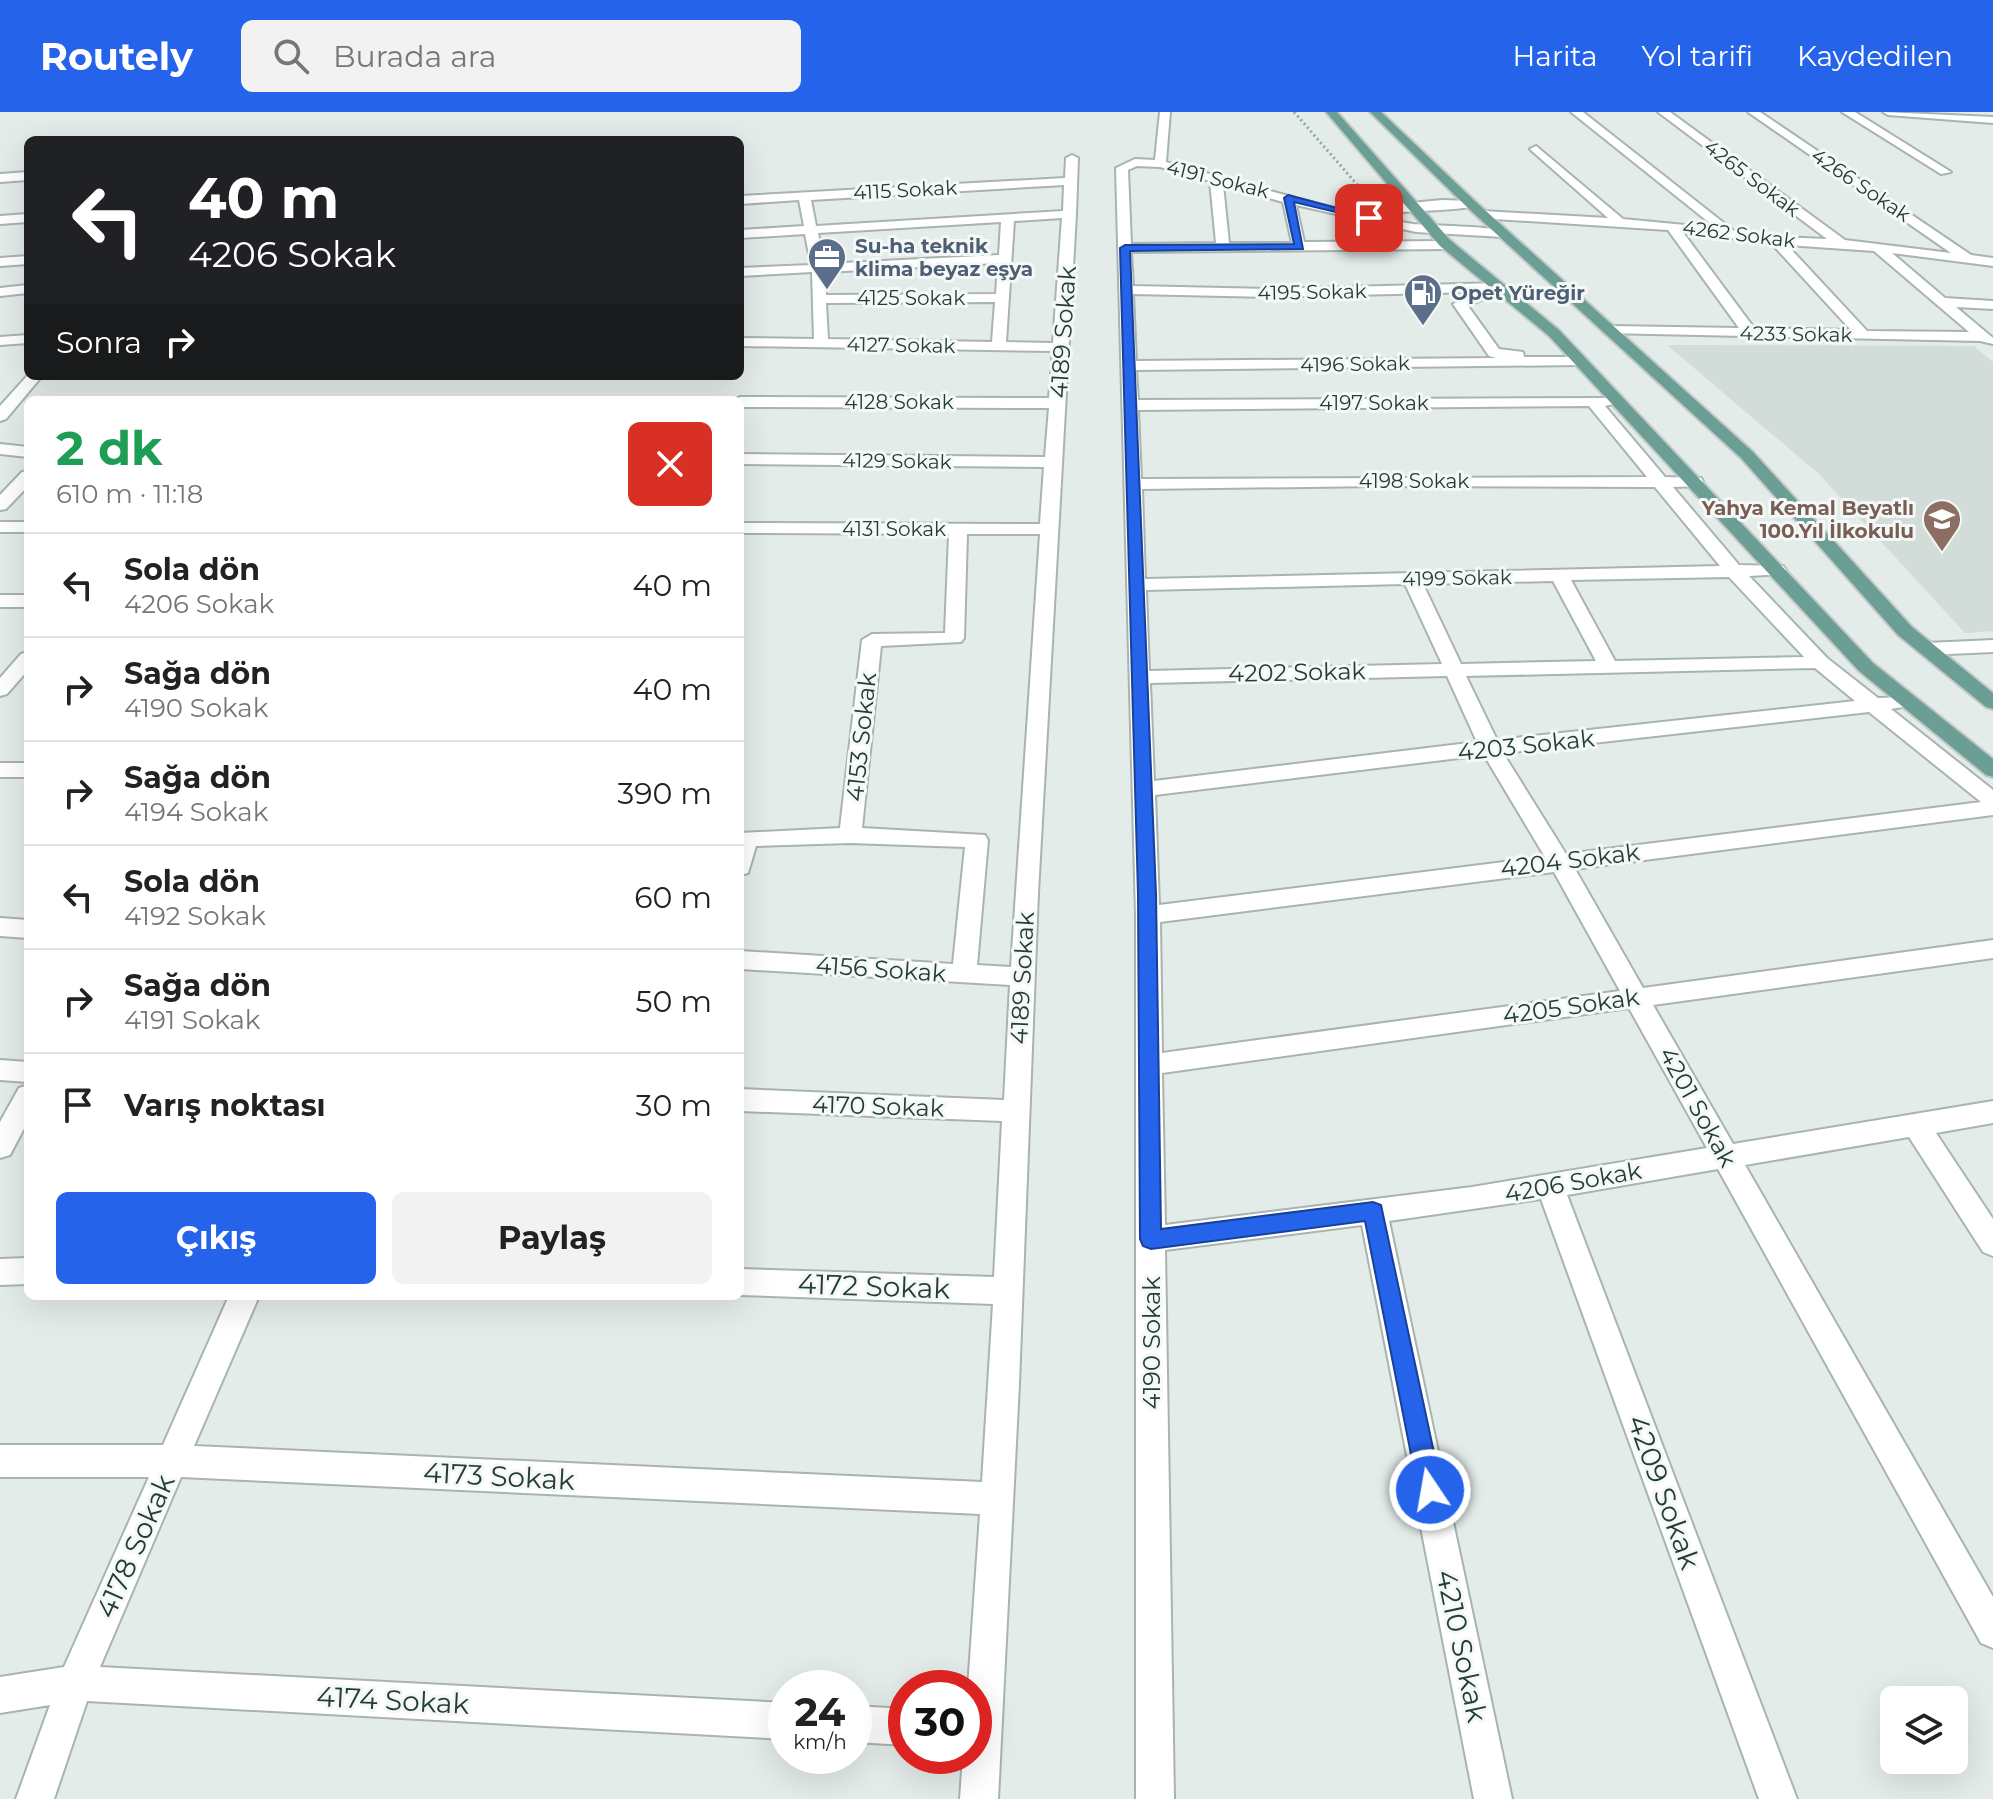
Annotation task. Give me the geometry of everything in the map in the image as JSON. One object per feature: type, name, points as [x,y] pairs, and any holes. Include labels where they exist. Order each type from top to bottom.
[{"type":"main road","points":[[1331,112],[1434,231],[1554,333],[1866,667],[1993,770]]},
{"type":"main road","points":[[1375,112],[1747,455],[1905,631],[1993,703]]},
{"type":"street","points":[[1160,164],[1165,112]]},
{"type":"street","points":[[1576,112],[1729,234]]},
{"type":"street","name":"4265 Sokak","points":[[1663,112],[1841,243]]},
{"type":"street","name":"4266 Sokak","points":[[1753,112],[1969,259]]},
{"type":"street","points":[[1847,112],[1945,172]]},
{"type":"street","points":[[1888,112],[1993,120]]},
{"type":"street","points":[[1536,149],[1618,221]]},
{"type":"street","name":"4191 Sokak","points":[[1122,168],[1135,162],[1160,164],[1344,212],[1434,231],[1503,233]]},
{"type":"street","name":"4190 Sokak","points":[[1122,168],[1148,915],[1155,1799]]},
{"type":"street","name":"4115 Sokak","points":[[744,200],[1071,170]]},
{"type":"street","name":"4189 Sokak","points":[[983,1670],[998,1499],[1022,977],[1071,170]]},
{"type":"street","points":[[0,178],[24,176]]},
{"type":"street","points":[[1216,178],[1223,248]]},
{"type":"street","points":[[804,196],[818,267],[821,343]]},
{"type":"street","points":[[1288,198],[1299,247]]},
{"type":"street","name":"4262 Sokak","points":[[1344,212],[1411,207],[1478,210],[1672,226],[1776,241],[1841,243],[1993,262]]},
{"type":"street","points":[[744,234],[1070,214]]},
{"type":"street","points":[[0,220],[24,218]]},
{"type":"street","points":[[999,346],[1008,218]]},
{"type":"street","points":[[1672,226],[1750,333]]},
{"type":"street","points":[[1776,241],[1863,335]]},
{"type":"street","points":[[1125,248],[1448,245]]},
{"type":"street","points":[[1879,249],[1988,341]]},
{"type":"street","points":[[744,272],[1007,259]]},
{"type":"street","points":[[0,262],[24,260]]},
{"type":"street","points":[[1499,287],[1460,304],[1494,353],[1581,361]]},
{"type":"street","name":"4195 Sokak","points":[[1126,290],[1270,293],[1499,287]]},
{"type":"street","points":[[0,292],[24,289]]},
{"type":"street","name":"4125 Sokak","points":[[819,299],[1003,298]]},
{"type":"street","points":[[1942,302],[1993,305]]},
{"type":"street","name":"4233 Sokak","points":[[1609,330],[1988,341]]},
{"type":"street","points":[[0,341],[24,339]]},
{"type":"street","name":"4127 Sokak","points":[[744,342],[1062,347]]},
{"type":"street","name":"4196 Sokak","points":[[1129,366],[1581,361]]},
{"type":"street","points":[[0,416],[32,380]]},
{"type":"street","points":[[1593,401],[1734,571],[1820,662],[1993,801]]},
{"type":"street","name":"4197 Sokak","points":[[1130,405],[1618,401]]},
{"type":"street","name":"4128 Sokak","points":[[744,402],[1058,403]]},
{"type":"street","points":[[0,449],[24,452]]},
{"type":"street","name":"4129 Sokak","points":[[744,459],[1054,462]]},
{"type":"street","points":[[0,505],[24,480]]},
{"type":"street","name":"4198 Sokak","points":[[1133,484],[1695,482]]},
{"type":"street","points":[[0,527],[24,527]]},
{"type":"street","name":"4131 Sokak","points":[[744,528],[1049,529]]},
{"type":"street","name":"4153 Sokak","points":[[850,835],[872,640],[954,638],[958,529]]},
{"type":"street","name":"4199 Sokak","points":[[1137,585],[1777,570]]},
{"type":"street","points":[[1559,575],[1608,666]]},
{"type":"street","name":"4201 Sokak","points":[[1412,579],[1490,748],[1559,861],[1993,1631]]},
{"type":"street","points":[[0,601],[24,601]]},
{"type":"street","points":[[1927,649],[1993,646]]},
{"type":"street","points":[[1,686],[24,662]]},
{"type":"street","name":"4202 Sokak","points":[[1140,677],[1820,662]]},
{"type":"street","points":[[1,686],[24,685]]},
{"type":"street","name":"4203 Sokak","points":[[1144,789],[1908,701]]},
{"type":"street","points":[[0,770],[24,770]]},
{"type":"street","name":"4204 Sokak","points":[[1148,915],[1993,808]]},
{"type":"street","points":[[744,851],[747,839],[850,835],[977,840],[964,974]]},
{"type":"street","points":[[0,927],[24,929]]},
{"type":"street","name":"4205 Sokak","points":[[1149,1065],[1993,949]]},
{"type":"street","name":"4156 Sokak","points":[[744,960],[1022,977]]},
{"type":"street","points":[[0,1070],[24,1072]]},
{"type":"street","name":"4170 Sokak","points":[[744,1100],[1016,1111]]},
{"type":"street","points":[[0,1147],[24,1103]]},
{"type":"street","name":"4206 Sokak","points":[[1151,1239],[1550,1186],[1993,1112]]},
{"type":"street","points":[[1916,1125],[1993,1243]]},
{"type":"street","name":"4209 Sokak","points":[[1550,1186],[1778,1799]]},
{"type":"street","name":"4210 Sokak","points":[[1373,1211],[1493,1799]]},
{"type":"street","points":[[0,1272],[24,1271]]},
{"type":"street","name":"4172 Sokak","points":[[744,1282],[1008,1291]]},
{"type":"street","name":"4178 Sokak","points":[[35,1799],[75,1683],[242,1300]]},
{"type":"street","name":"4173 Sokak","points":[[0,1461],[172,1461],[998,1499]]},
{"type":"street","name":"4174 Sokak","points":[[0,1695],[75,1683],[768,1720]]},
{"type":"street","name":"4189 Sokak","points":[[979,1774],[979,1799]]},
{"type":"shaded area","name":"Yahya Kemal Beyatlı 100.Yıl İlkokulu","points":[[1667,345],[1974,346],[1993,362],[1993,631],[1965,633],[1819,474]]},
{"type":"place","name":"Su-ha teknik klima beyaz eşya","points":[[827,291]]},
{"type":"place","name":"Opet Yüreğir","points":[[1423,327]]},
{"type":"place","name":"Yahya Kemal Beyatlı 100.Yıl İlkokulu","points":[[1942,553]]},
{"type":"route","points":[[1369,218],[1288,198],[1299,247],[1125,248],[1147,894],[1151,1239],[1373,1211],[1430,1490]]}]
